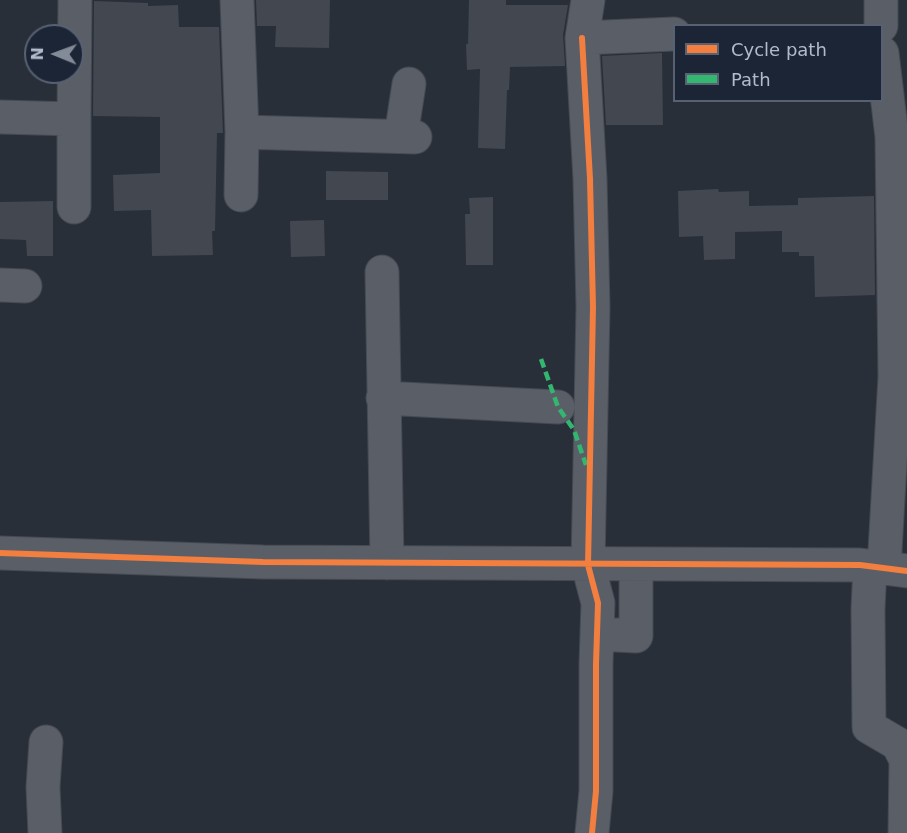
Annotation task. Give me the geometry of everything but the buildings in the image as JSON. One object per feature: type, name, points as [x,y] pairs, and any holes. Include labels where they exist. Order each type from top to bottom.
[{"type":"street","points":[[74,207],[75,0]]},
{"type":"street","points":[[237,0],[242,132],[241,195]]},
{"type":"street","points":[[588,0],[582,38],[590,179],[593,307],[588,565],[598,603],[596,791],[592,833]]},
{"type":"street","points":[[881,0],[881,24]]},
{"type":"street","points":[[582,38],[673,34]]},
{"type":"street","points":[[883,61],[892,137],[895,377],[887,568],[868,609],[869,727],[898,744],[906,760],[906,814]]},
{"type":"street","points":[[242,132],[408,137],[410,84]]},
{"type":"street","points":[[0,117],[74,119]]},
{"type":"street","points":[[382,272],[382,398],[387,563]]},
{"type":"street","points":[[382,398],[558,407]]},
{"type":"street","points":[[0,553],[263,562],[887,568]]},
{"type":"street","points":[[597,634],[636,636],[636,565]]},
{"type":"street","points":[[45,833],[43,787],[46,742]]},
{"type":"marked path","points":[[541,359],[558,407],[574,430],[586,465]]},
{"type":"cycle path","points":[[582,38],[590,179],[593,307],[588,565],[598,603],[596,791],[592,833]]},
{"type":"cycle path","points":[[0,553],[263,562],[860,565],[907,571]]}]
